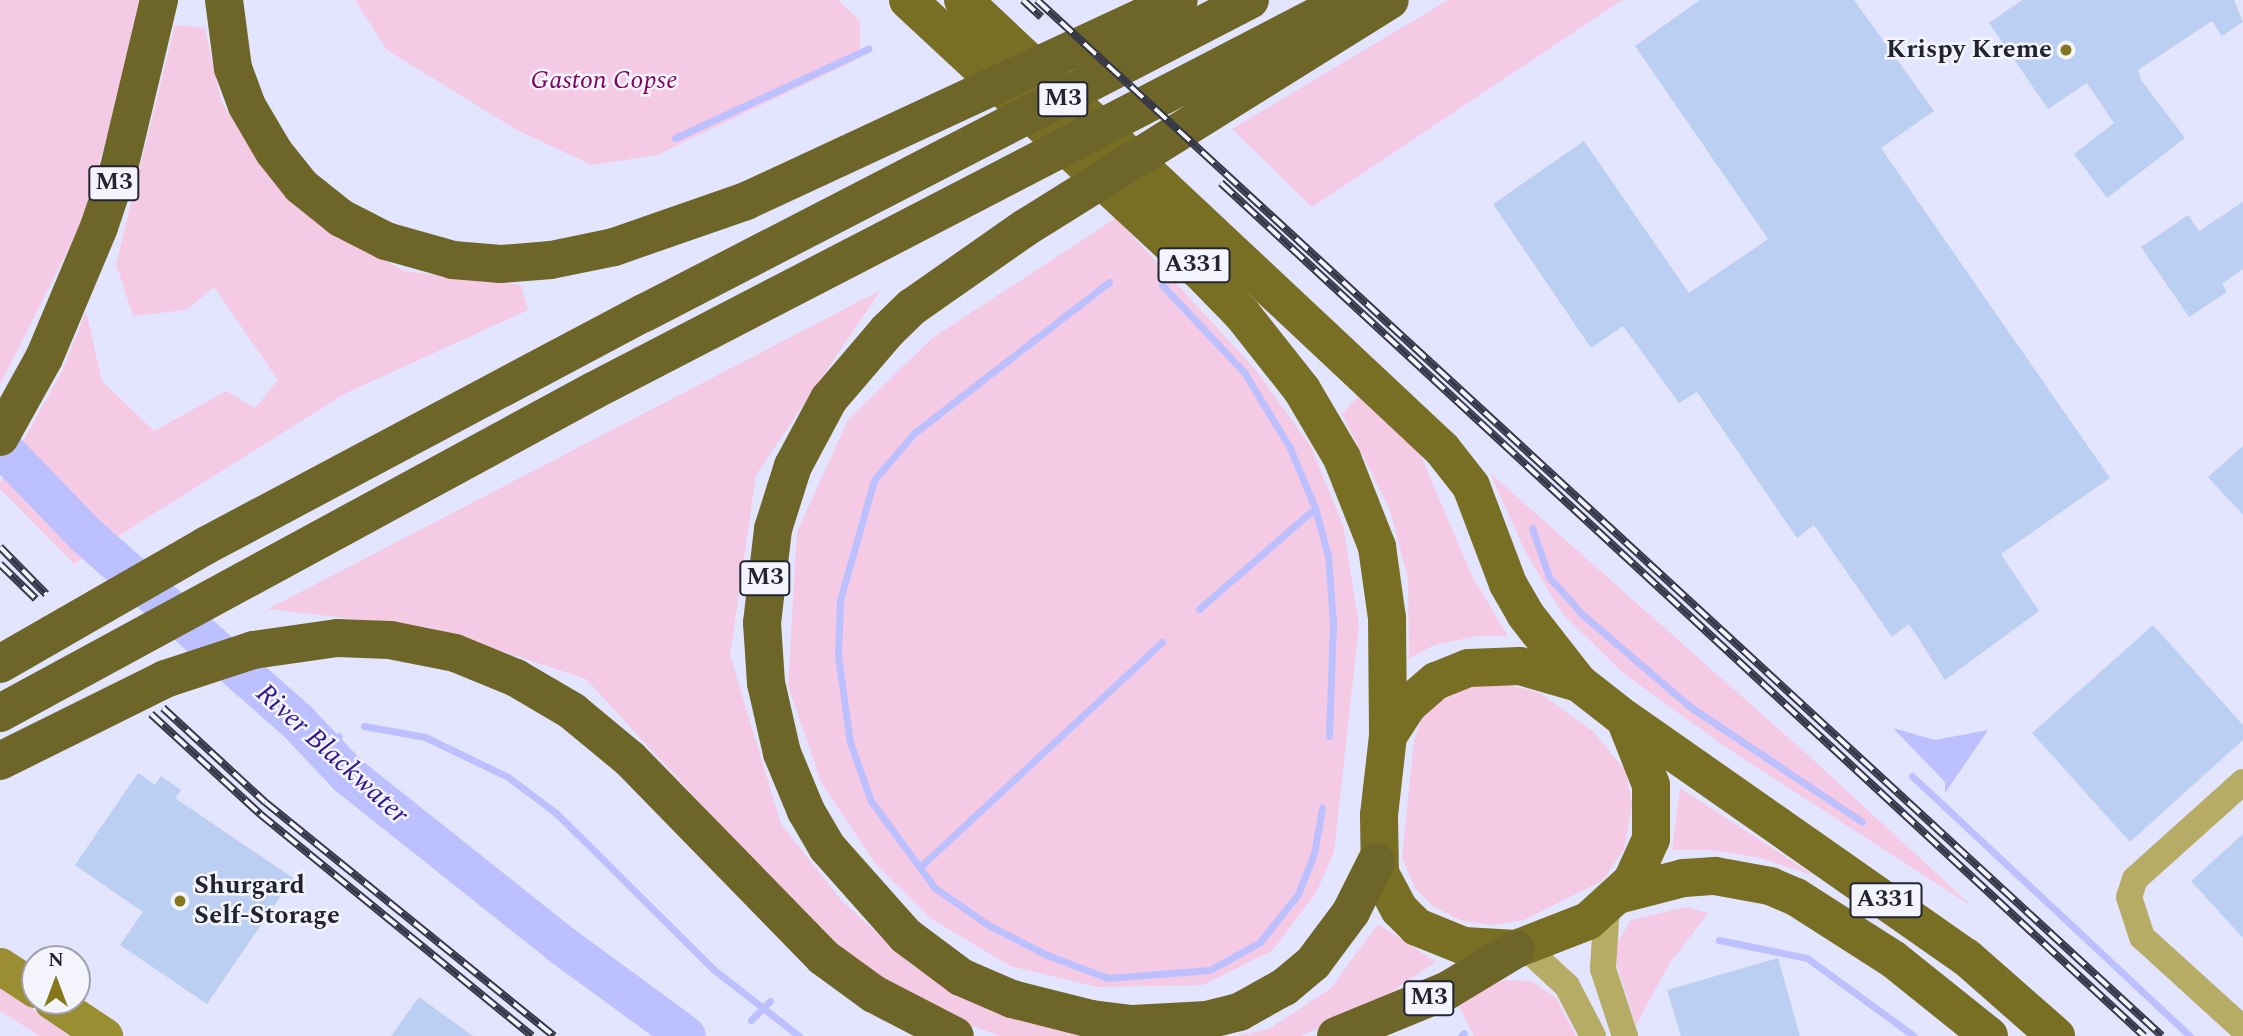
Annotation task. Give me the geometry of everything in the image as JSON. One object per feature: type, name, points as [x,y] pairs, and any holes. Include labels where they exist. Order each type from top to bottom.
[{"type":"highway","name":"M3","points":[[0,437],[44,358],[119,168],[159,0]]},
{"type":"highway","name":"M3","points":[[224,0],[231,57],[247,106],[274,152],[301,186],[365,232],[453,260],[525,263],[614,247],[746,201],[940,115],[1179,0]]},
{"type":"highway","name":"A331","points":[[908,0],[1199,270],[1242,314],[1302,390],[1342,458],[1377,547],[1387,618],[1388,736]]},
{"type":"highway","name":"A331","points":[[963,0],[1442,449],[1471,486],[1508,584],[1525,614],[1580,683]]},
{"type":"highway","name":"M3","points":[[2,663],[205,546],[644,313],[971,147],[1250,0]]},
{"type":"highway","name":"M3","points":[[1348,0],[1208,94],[1039,221],[973,263],[887,331],[829,399],[793,466],[767,564],[763,654],[782,753],[806,811],[835,857],[880,911],[961,976],[1048,1010],[1132,1024],[1208,1020],[1239,1012],[1284,987],[1313,963],[1337,933],[1376,862]]},
{"type":"highway","name":"M3","points":[[0,713],[239,580],[593,391],[1005,181],[1208,94],[1390,0]]},
{"type":"highway","points":[[0,761],[189,669],[302,640],[376,639],[424,645],[485,663],[548,695],[629,759],[823,957],[874,994],[955,1036]]},
{"type":"highway","points":[[1520,666],[1580,683],[1625,719],[1646,763],[1653,801],[1646,856],[1614,900],[1569,931],[1520,948],[1464,946],[1417,927],[1391,898],[1376,862],[1388,736],[1420,692],[1469,668],[1520,666]]},
{"type":"highway","name":"A331","points":[[1625,719],[1966,957],[2056,1036]]},
{"type":"highway","name":"A331","points":[[1614,900],[1684,878],[1715,877],[1770,886],[1796,897],[1893,959],[1989,1036]]},
{"type":"highway","name":"M3","points":[[1336,1036],[1472,978],[1520,948]]},
{"type":"main road","points":[[0,966],[21,980]]},
{"type":"main road","points":[[73,1015],[104,1036]]},
{"type":"street","points":[[2243,782],[2134,879],[2129,897],[2142,937],[2243,1029]]},
{"type":"street","points":[[1614,900],[1603,969],[1625,1036]]},
{"type":"street","points":[[1520,948],[1567,986],[1593,1036]]},
{"type":"green space","points":[[0,0],[146,0],[82,222],[0,385]]},
{"type":"green space","name":"Gaston Copse","points":[[355,0],[838,0],[860,21],[860,58],[657,155],[592,165],[517,130],[387,50]]},
{"type":"green space","points":[[1448,0],[1622,0],[1312,207],[1232,129]]},
{"type":"green space","points":[[175,25],[205,28],[221,101],[260,163],[299,207],[403,271],[521,285],[528,310],[344,394],[74,564],[0,489],[0,483],[63,369],[86,311],[102,381],[154,431],[226,391],[255,408],[278,380],[214,287],[186,310],[133,316],[116,264]]},
{"type":"green space","points":[[1116,218],[1255,369],[1311,447],[1343,525],[1359,625],[1334,852],[1317,891],[1272,951],[1203,985],[1098,987],[1010,966],[930,918],[875,863],[821,782],[788,685],[797,532],[848,420],[931,339]]},
{"type":"green space","points":[[881,290],[756,475],[730,655],[781,824],[842,901],[915,968],[1013,1017],[1084,1036],[1001,1036],[937,1014],[894,991],[804,916],[586,679],[432,628],[268,609]]},
{"type":"green space","points":[[1362,392],[1419,451],[1472,576],[1508,636],[1477,636],[1434,645],[1409,659],[1408,578],[1390,510],[1342,414]]},
{"type":"green space","points":[[1490,473],[1809,756],[1973,907],[1724,746],[1622,672],[1562,613],[1525,551]]},
{"type":"green space","points":[[1506,684],[1540,693],[1593,731],[1626,772],[1632,805],[1624,849],[1602,881],[1524,920],[1492,925],[1462,921],[1434,907],[1415,888],[1402,858],[1414,741],[1422,717],[1437,702],[1468,687]]},
{"type":"green space","points":[[1680,788],[1815,876],[1761,858],[1711,850],[1672,850]]},
{"type":"green space","points":[[1686,907],[1708,913],[1669,964],[1636,1025],[1617,965],[1617,943],[1631,920]]},
{"type":"green space","points":[[1378,924],[1436,962],[1369,1007],[1300,1036],[1236,1036],[1269,1029],[1331,988]]},
{"type":"green space","points":[[1504,980],[1532,981],[1557,999],[1576,1036],[1474,1036],[1456,1001]]},
{"type":"green space","points":[[0,985],[21,1001],[21,1015],[41,1015],[69,1036],[40,1036],[0,1011]]},
{"type":"water","points":[[1893,728],[1935,740],[1988,730],[1945,793],[1945,782]]},
{"type":"building","points":[[1700,0],[1854,0],[1934,111],[1881,148],[2110,478],[2001,554],[2039,611],[1945,680],[1909,624],[1892,637],[1814,525],[1797,538],[1697,392],[1679,403],[1623,326],[1591,348],[1493,204],[1584,141],[1689,293],[1768,239],[1635,46]]},
{"type":"building","points":[[2022,0],[2234,0],[2243,22],[2222,36],[2212,21],[2138,70],[2141,80],[2185,138],[2107,198],[2074,154],[2114,123],[2087,83],[2048,109],[1989,23]]},
{"type":"building","points":[[2243,202],[2243,269],[2222,284],[2227,292],[2189,317],[2141,247],[2188,215],[2199,231]]},
{"type":"building","points":[[2243,446],[2243,515],[2208,477]]},
{"type":"building","points":[[2153,625],[2243,725],[2243,740],[2130,842],[2032,733]]},
{"type":"building","points":[[138,773],[155,785],[161,776],[181,790],[175,798],[293,878],[207,1004],[120,945],[143,912],[75,865]]},
{"type":"building","points":[[2243,834],[2243,938],[2191,881]]},
{"type":"building","points":[[1778,958],[1800,1036],[1681,1036],[1667,990]]},
{"type":"building","points":[[419,997],[473,1036],[391,1036]]},
{"type":"waterway","points":[[675,138],[868,49]]},
{"type":"waterway","points":[[1109,282],[914,433],[874,480],[840,600],[838,656],[850,742],[871,801],[935,888],[988,925],[1047,955],[1108,978],[1210,970],[1260,942],[1298,894],[1314,854],[1322,808]]},
{"type":"waterway","points":[[1162,285],[1244,372],[1290,448],[1315,508],[1328,556],[1333,622],[1329,736]]},
{"type":"waterway","name":"River Blackwater","points":[[0,446],[87,536],[298,722],[348,775],[563,946],[686,1036]]},
{"type":"waterway","points":[[1199,609],[1315,508]]},
{"type":"waterway","points":[[1532,528],[1549,577],[1583,615],[1689,706],[1862,822]]},
{"type":"waterway","points":[[921,866],[1162,642]]},
{"type":"waterway","points":[[364,726],[425,737],[508,777],[556,813],[713,969],[799,1036]]},
{"type":"waterway","points":[[322,747],[339,736]]},
{"type":"waterway","points":[[1912,776],[2190,1036]]},
{"type":"waterway","points":[[1719,940],[1807,958],[1914,1036]]},
{"type":"waterway","points":[[751,1020],[770,1001]]},
{"type":"waterway","points":[[1461,1036],[1464,1033]]},
{"type":"railway","points":[[1023,0],[1041,17]]},
{"type":"railway","points":[[1037,0],[2162,1036]]},
{"type":"railway","points":[[1221,183],[2144,1036]]},
{"type":"railway","points":[[0,547],[46,594]]},
{"type":"railway","points":[[0,564],[36,599]]},
{"type":"railway","points":[[163,708],[265,802],[554,1036]]},
{"type":"railway","points":[[151,714],[260,814],[532,1036]]},
{"type":"place","name":"Krispy Kreme","points":[[2066,50]]},
{"type":"place","name":"Shurgard Self-Storage","points":[[180,901]]}]
